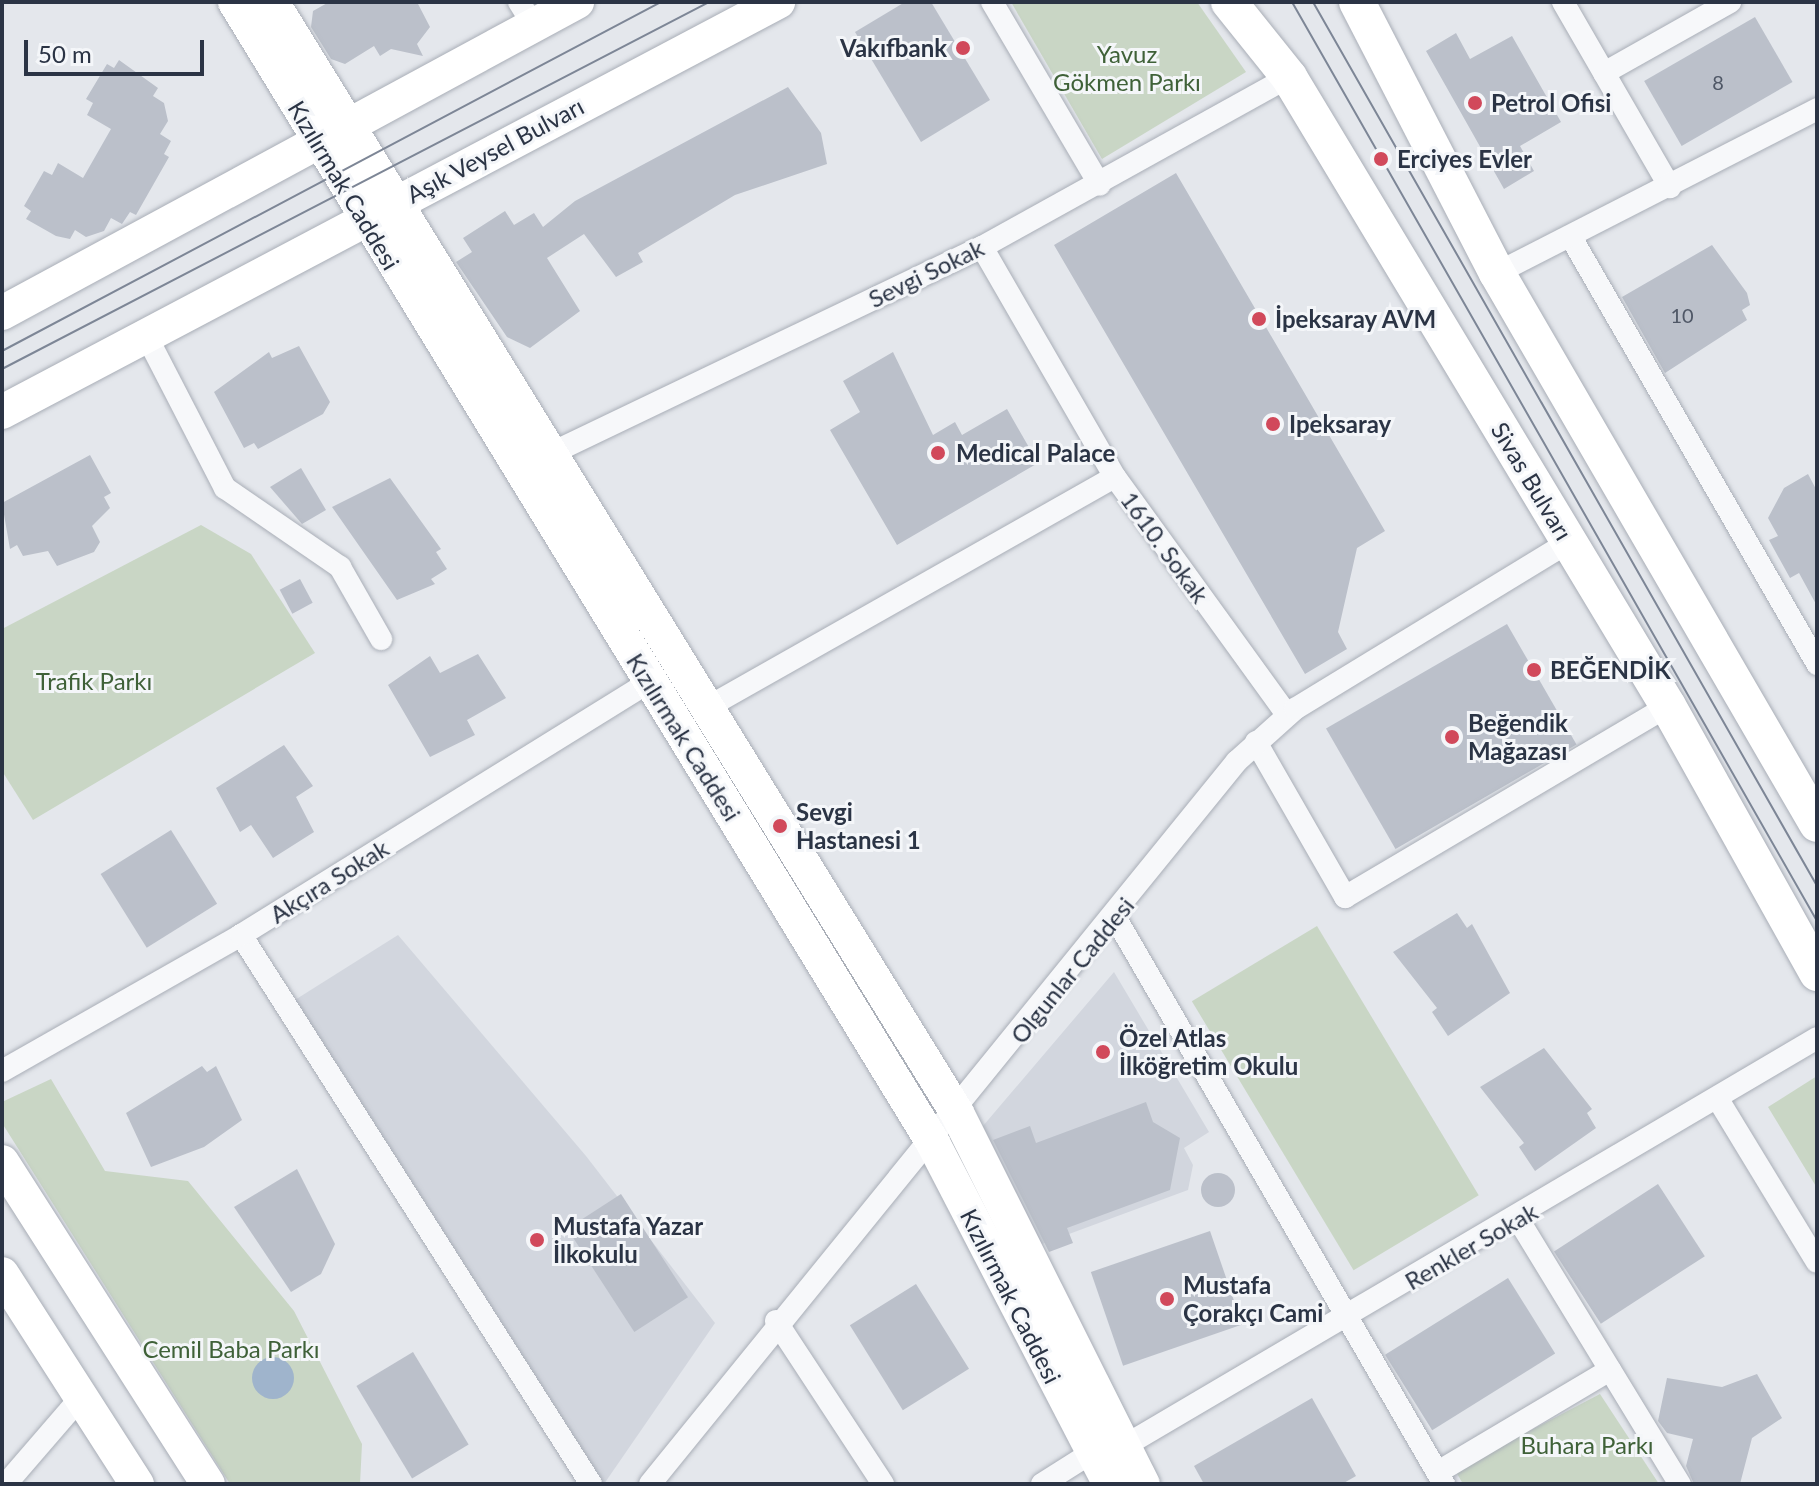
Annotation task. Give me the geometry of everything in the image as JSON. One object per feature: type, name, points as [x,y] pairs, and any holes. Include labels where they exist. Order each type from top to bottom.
[{"type":"highway","name":"Sivas Bulvarı","points":[[1229,2],[1289,77],[1668,706],[1817,973]]},
{"type":"highway","points":[[1357,2],[1497,273],[1817,824]]},
{"type":"main road","name":"Kızılırmak Caddesi","points":[[235,2],[365,222],[933,1143],[1106,1450],[1143,1484]]},
{"type":"main road","name":"Kızılırmak Caddesi","points":[[272,2],[554,452],[957,1113],[1106,1450],[1110,1484]]},
{"type":"main road","points":[[2,313],[351,128],[526,13],[577,2]]},
{"type":"main road","name":"Aşık Veysel Bulvarı","points":[[2,412],[365,222],[398,200],[778,2]]},
{"type":"main road","points":[[2,1162],[208,1484]]},
{"type":"main road","points":[[2,1274],[134,1483]]},
{"type":"street","points":[[992,2],[1100,185]]},
{"type":"street","points":[[1563,2],[1670,187]]},
{"type":"street","points":[[1604,73],[1730,2]]},
{"type":"street","name":"Sevgi Sokak","points":[[554,452],[982,247],[1100,185],[1289,77]]},
{"type":"street","points":[[1497,273],[1572,239],[1817,109]]},
{"type":"street","points":[[1572,239],[1816,660]]},
{"type":"street","name":"1610. Sokak","points":[[982,247],[1115,477],[1287,715]]},
{"type":"street","points":[[147,337],[225,488],[340,567],[381,639]]},
{"type":"street","points":[[708,707],[1115,477]]},
{"type":"street","name":"Olgunlar Caddesi","points":[[650,1484],[776,1321],[933,1143],[1256,742],[1287,715],[1569,542]]},
{"type":"street","name":"Akçıra Sokak","points":[[2,1071],[241,935],[650,681]]},
{"type":"street","points":[[1256,742],[1345,897],[1668,706]]},
{"type":"street","points":[[1115,917],[1351,1316],[1441,1478],[1610,1370]]},
{"type":"street","points":[[241,935],[591,1484]]},
{"type":"street","name":"Renkler Sokak","points":[[1042,1484],[1351,1316],[1719,1101],[1817,1038]]},
{"type":"street","points":[[1719,1101],[1817,1262]]},
{"type":"street","points":[[1518,1219],[1680,1484]]},
{"type":"street","points":[[776,1321],[883,1484]]},
{"type":"street","points":[[6,1484],[81,1397]]},
{"type":"shaded area","name":"Mustafa Yazar İlkokulu","points":[[398,935],[586,1156],[715,1323],[604,1484],[578,1484],[279,1010]]},
{"type":"shaded area","name":"Özel Atlas İlköğretim Okulu","points":[[1114,972],[1209,1132],[1184,1148],[1193,1165],[1188,1190],[1042,1244],[977,1133]]},
{"type":"green space","name":"Yavuz Gökmen Parkı","points":[[1011,2],[1197,2],[1246,72],[1102,159]]},
{"type":"green space","name":"Trafik Parkı","points":[[201,525],[251,554],[315,653],[33,820],[2,771],[2,629]]},
{"type":"green space","points":[[1317,926],[1479,1195],[1354,1270],[1192,1001]]},
{"type":"green space","points":[[1817,1076],[1817,1188],[1768,1107]]},
{"type":"green space","name":"Cemil Baba Parkı","points":[[51,1079],[105,1171],[188,1181],[294,1311],[362,1444],[360,1484],[230,1484],[2,1123],[2,1102]]},
{"type":"green space","name":"Buhara Parkı","points":[[1600,1394],[1659,1484],[1463,1484],[1455,1470]]},
{"type":"water","points":[[273,1357],[288,1363],[294,1378],[288,1393],[273,1399],[258,1393],[252,1378],[258,1363]]},
{"type":"building","points":[[329,2],[417,2],[430,27],[417,44],[423,56],[391,49],[380,56],[374,46],[345,64],[331,59],[311,27],[313,11]]},
{"type":"building","points":[[905,2],[931,2],[990,100],[921,142],[855,32]]},
{"type":"building","points":[[1755,17],[1792,82],[1682,146],[1644,81]]},
{"type":"building","points":[[1456,33],[1470,59],[1512,36],[1561,122],[1520,146],[1534,171],[1504,189],[1426,51]]},
{"type":"building","points":[[119,60],[158,88],[153,96],[164,103],[168,121],[160,134],[171,141],[164,154],[169,157],[136,215],[130,212],[122,224],[111,218],[104,231],[86,237],[75,230],[70,239],[56,236],[26,219],[31,211],[24,206],[44,171],[52,175],[58,163],[83,178],[111,129],[87,115],[93,103],[86,99],[107,64],[114,68]]},
{"type":"building","points":[[788,87],[821,133],[827,164],[735,195],[638,253],[643,262],[616,277],[584,234],[547,258],[580,311],[530,348],[507,337],[456,262],[472,252],[463,238],[505,211],[514,225],[534,213],[543,227],[575,201]]},
{"type":"building","name":"Ipeksaray","points":[[1176,173],[1385,531],[1357,548],[1338,632],[1347,649],[1305,674],[1054,245]]},
{"type":"building","points":[[1712,245],[1747,293],[1750,305],[1742,310],[1747,320],[1665,373],[1622,297]]},
{"type":"building","points":[[299,346],[330,402],[323,414],[258,449],[254,443],[244,448],[214,392],[269,352],[272,358]]},
{"type":"building","name":"Medical Palace","points":[[893,352],[933,435],[955,422],[962,435],[1007,409],[1038,463],[897,545],[830,430],[860,412],[843,381]]},
{"type":"building","points":[[90,455],[111,493],[104,497],[110,508],[92,526],[100,542],[94,552],[57,566],[48,551],[23,556],[17,545],[10,549],[2,503]]},
{"type":"building","points":[[301,468],[326,510],[302,524],[270,487]]},
{"type":"building","points":[[1808,474],[1817,491],[1817,606],[1799,573],[1790,578],[1769,540],[1778,536],[1768,518],[1784,488]]},
{"type":"building","points":[[390,478],[441,549],[436,552],[447,569],[431,579],[435,584],[397,600],[332,507]]},
{"type":"building","points":[[300,579],[313,603],[292,614],[280,590]]},
{"type":"building","name":"Beğendik Mağazası","points":[[1507,624],[1577,744],[1396,849],[1326,728]]},
{"type":"building","points":[[478,654],[506,698],[467,720],[475,735],[430,757],[388,685],[430,656],[440,673]]},
{"type":"building","points":[[284,745],[313,786],[296,797],[314,832],[273,858],[251,825],[240,832],[216,788]]},
{"type":"building","points":[[171,830],[217,904],[147,948],[101,874]]},
{"type":"building","points":[[1457,913],[1467,928],[1472,924],[1510,993],[1448,1036],[1432,1012],[1437,1008],[1393,952]]},
{"type":"building","points":[[1544,1048],[1592,1109],[1587,1113],[1596,1128],[1535,1171],[1519,1147],[1524,1143],[1480,1087]]},
{"type":"building","points":[[202,1066],[207,1072],[216,1066],[242,1120],[204,1147],[151,1167],[126,1113]]},
{"type":"building","points":[[1146,1102],[1153,1122],[1180,1138],[1170,1190],[1067,1228],[1073,1243],[1049,1252],[993,1140],[1030,1126],[1036,1143]]},
{"type":"building","points":[[297,1169],[335,1244],[321,1274],[291,1292],[234,1207]]},
{"type":"building","points":[[1218,1173],[1230,1178],[1235,1190],[1230,1202],[1218,1207],[1206,1202],[1201,1190],[1206,1178]]},
{"type":"building","points":[[1658,1184],[1705,1256],[1601,1324],[1554,1252]]},
{"type":"building","points":[[621,1194],[688,1297],[634,1332],[567,1229]]},
{"type":"building","name":"Mustafa Çorakçı Cami","points":[[1210,1231],[1242,1325],[1123,1366],[1091,1272]]},
{"type":"building","points":[[1508,1278],[1555,1353],[1432,1430],[1385,1355]]},
{"type":"building","points":[[916,1284],[969,1369],[903,1410],[850,1325]]},
{"type":"building","points":[[413,1352],[469,1445],[412,1479],[356,1386]]},
{"type":"building","points":[[1757,1374],[1782,1418],[1752,1438],[1740,1484],[1694,1484],[1686,1466],[1693,1439],[1667,1433],[1658,1421],[1667,1378],[1722,1387]]},
{"type":"building","points":[[1312,1398],[1356,1476],[1342,1484],[1204,1484],[1194,1466]]},
{"type":"tram line","points":[[2,351],[661,2]]},
{"type":"tram line","points":[[2,369],[709,2]]},
{"type":"tram line","points":[[1292,2],[1817,921]]},
{"type":"tram line","points":[[1313,2],[1817,886]]},
{"type":"place","name":"Vakıfbank","points":[[963,48]]},
{"type":"place","name":"Petrol Ofisi","points":[[1475,103]]},
{"type":"place","name":"Erciyes Evler","points":[[1381,159]]},
{"type":"place","name":"İpeksaray AVM","points":[[1259,319]]},
{"type":"place","name":"Ipeksaray","points":[[1273,424]]},
{"type":"place","name":"Medical Palace","points":[[938,453]]},
{"type":"place","name":"BEĞENDİK","points":[[1534,670]]},
{"type":"place","name":"Beğendik Mağazası","points":[[1452,737]]},
{"type":"place","name":"Sevgi Hastanesi 1","points":[[780,826]]},
{"type":"place","name":"Özel Atlas İlköğretim Okulu","points":[[1103,1052]]},
{"type":"place","name":"Mustafa Yazar İlkokulu","points":[[537,1240]]},
{"type":"place","name":"Mustafa Çorakçı Cami","points":[[1167,1299]]}]
